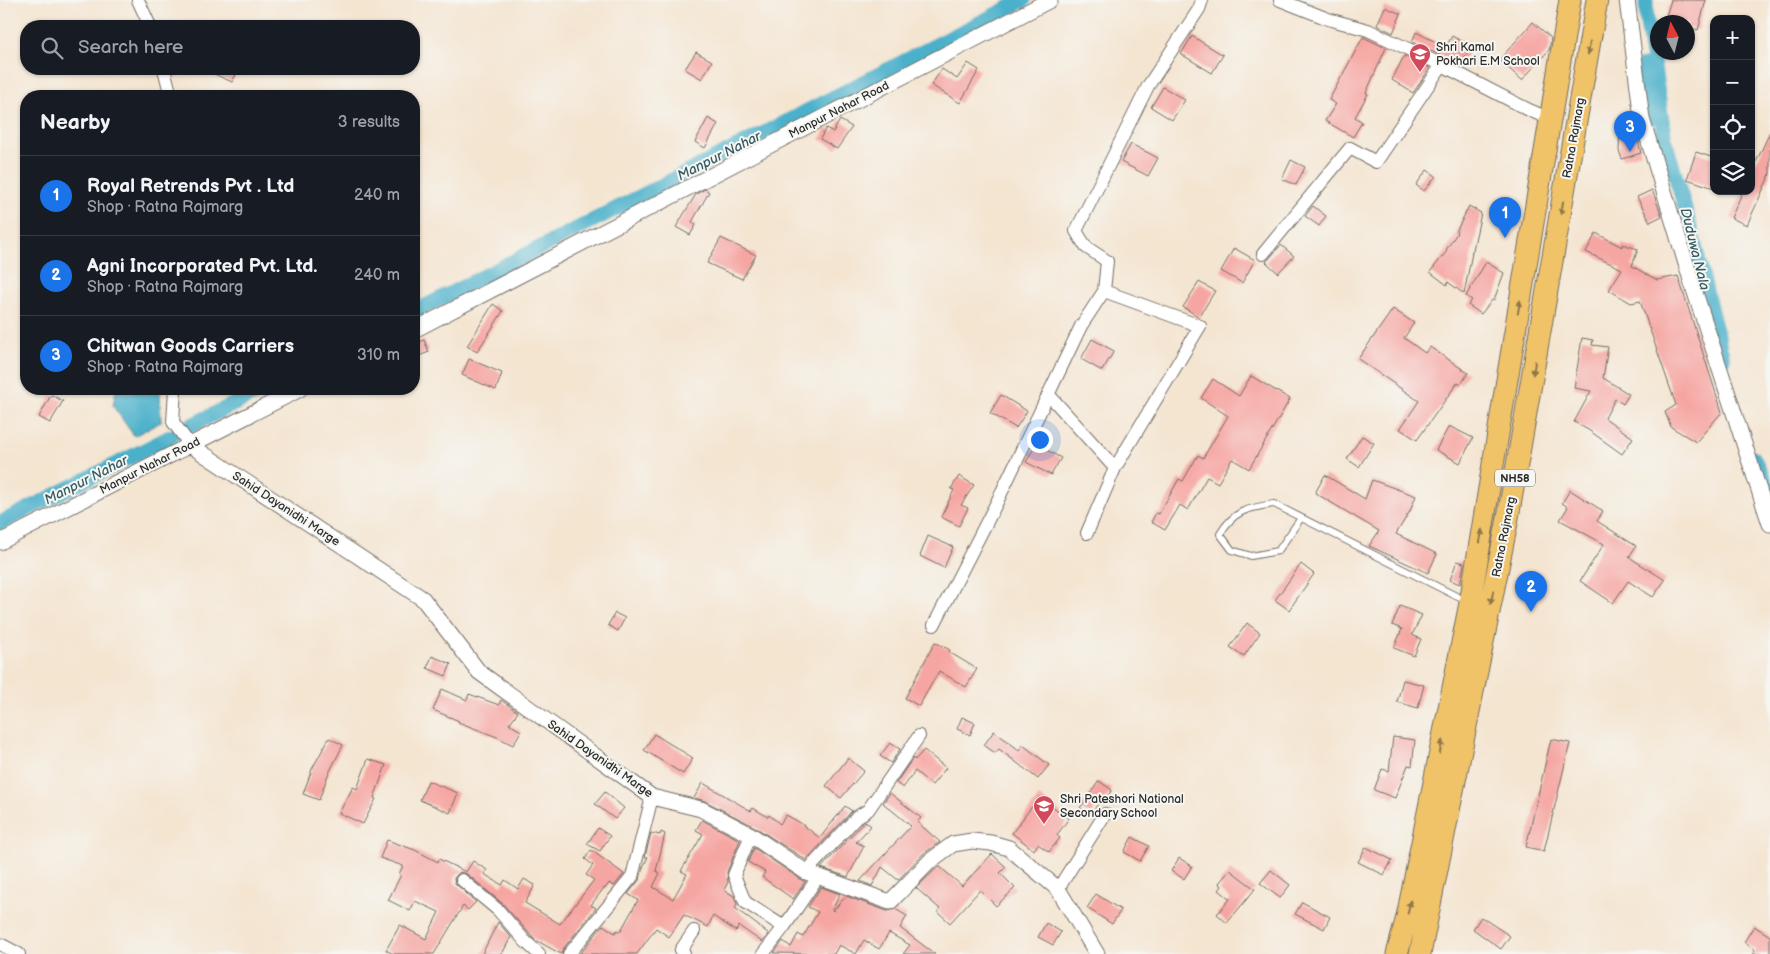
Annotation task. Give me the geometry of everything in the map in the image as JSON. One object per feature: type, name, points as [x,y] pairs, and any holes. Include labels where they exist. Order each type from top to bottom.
[{"type":"highway","name":"Ratna Rajmarg","points":[[1397,954],[1470,603],[1570,0]]},
{"type":"highway","name":"Ratna Rajmarg","points":[[1420,954],[1507,523],[1597,0]]},
{"type":"street","points":[[138,0],[147,20]]},
{"type":"street","name":"Manpur Nahar Road","points":[[420,327],[1050,0]]},
{"type":"street","points":[[934,625],[1081,326],[1104,291],[1107,261],[1086,247],[1076,231],[1148,86],[1199,9],[1202,0]]},
{"type":"street","points":[[1280,0],[1328,19],[1368,30],[1550,119]]},
{"type":"street","points":[[1627,0],[1642,119],[1691,280],[1770,524]]},
{"type":"street","points":[[1263,254],[1350,148],[1376,162],[1442,65]]},
{"type":"street","points":[[166,75],[169,90]]},
{"type":"street","points":[[1087,533],[1115,468],[1200,326],[1104,291]]},
{"type":"street","points":[[1049,394],[1115,468]]},
{"type":"street","points":[[174,395],[172,422],[190,445]]},
{"type":"street","name":"Manpur Nahar Road","points":[[0,542],[288,395]]},
{"type":"street","name":"Sahid Dayanidhi Marge","points":[[190,445],[423,599],[478,672],[652,797],[701,809],[751,835],[812,874],[890,902],[893,902],[930,861],[953,844],[972,841],[991,843],[1009,848],[1058,889],[1097,954]]},
{"type":"street","points":[[763,954],[784,927],[812,874],[857,818],[868,810],[920,736]]},
{"type":"street","points":[[569,954],[632,877],[652,797]]},
{"type":"street","points":[[1058,889],[1105,814]]},
{"type":"street","points":[[751,835],[734,875],[745,902],[784,927]]},
{"type":"street","points":[[462,880],[498,910],[525,942],[538,954]]},
{"type":"street","points":[[684,954],[681,950],[694,931]]},
{"type":"street","points":[[0,944],[19,954]]},
{"type":"lane","points":[[1300,518],[1278,551],[1251,556],[1232,550],[1220,534],[1228,521],[1248,508],[1274,504],[1470,603]]},
{"type":"water","points":[[115,395],[160,395],[161,422],[134,436],[113,406]]},
{"type":"building","points":[[1671,0],[1706,0],[1698,30],[1695,29],[1695,15],[1666,15]]},
{"type":"building","points":[[1385,7],[1401,14],[1393,33],[1377,25]]},
{"type":"building","points":[[1533,22],[1551,38],[1549,50],[1522,80],[1499,60]]},
{"type":"building","points":[[1416,32],[1446,47],[1452,36],[1471,46],[1461,65],[1412,42]]},
{"type":"building","points":[[1192,36],[1223,55],[1212,73],[1181,54]]},
{"type":"building","points":[[1363,37],[1386,48],[1366,93],[1368,94],[1355,117],[1362,122],[1353,137],[1325,121],[1336,104],[1329,100]]},
{"type":"building","points":[[696,52],[712,61],[702,79],[685,69]]},
{"type":"building","points":[[1404,56],[1430,68],[1413,93],[1392,80]]},
{"type":"building","points":[[968,63],[979,70],[960,103],[931,85],[942,69],[957,79]]},
{"type":"building","points":[[216,75],[236,75],[232,82]]},
{"type":"building","points":[[1163,87],[1185,100],[1172,120],[1151,107]]},
{"type":"building","points":[[708,118],[718,124],[705,148],[695,142]]},
{"type":"building","points":[[840,120],[852,127],[837,149],[820,139],[826,128],[833,132]]},
{"type":"building","points":[[1620,123],[1634,123],[1641,153],[1622,159],[1619,151]]},
{"type":"building","points":[[1770,132],[1770,174],[1747,225],[1731,218],[1741,195],[1755,195],[1755,164]]},
{"type":"building","points":[[1131,144],[1158,158],[1148,176],[1121,162]]},
{"type":"building","points":[[1696,152],[1710,157],[1710,187],[1687,179]]},
{"type":"building","points":[[1291,160],[1305,167],[1296,185],[1282,179]]},
{"type":"building","points":[[1427,170],[1436,176],[1424,191],[1416,185]]},
{"type":"building","points":[[705,189],[709,192],[692,222],[696,225],[690,235],[676,227],[696,194]]},
{"type":"building","points":[[1652,190],[1662,216],[1650,222],[1637,197]]},
{"type":"building","points":[[1313,206],[1326,216],[1319,226],[1305,216]]},
{"type":"building","points":[[1469,206],[1481,213],[1471,252],[1464,294],[1448,282],[1447,285],[1430,272],[1447,251]]},
{"type":"building","points":[[1596,233],[1622,247],[1622,244],[1638,249],[1632,266],[1657,280],[1678,276],[1722,412],[1696,442],[1671,427],[1665,412],[1676,405],[1640,301],[1631,303],[1609,290],[1622,269],[1586,252]]},
{"type":"building","points":[[721,238],[756,255],[742,279],[707,263]]},
{"type":"building","points":[[1281,245],[1294,256],[1278,273],[1266,262]]},
{"type":"building","points":[[1234,248],[1255,260],[1242,283],[1221,271]]},
{"type":"building","points":[[1486,262],[1504,273],[1494,300],[1481,314],[1468,305],[1472,300],[1466,296]]},
{"type":"building","points":[[1199,282],[1215,291],[1199,317],[1183,307]]},
{"type":"building","points":[[493,304],[503,311],[477,352],[467,346]]},
{"type":"building","points":[[1393,309],[1414,323],[1404,338],[1425,353],[1430,347],[1468,373],[1461,384],[1458,382],[1417,440],[1400,429],[1419,401],[1358,359]]},
{"type":"building","points":[[1582,338],[1593,340],[1592,345],[1608,347],[1603,378],[1629,394],[1623,404],[1615,399],[1605,418],[1633,438],[1622,454],[1574,422],[1591,391],[1574,388]]},
{"type":"building","points":[[1092,339],[1114,351],[1102,371],[1081,359]]},
{"type":"building","points":[[424,340],[429,352],[420,356],[420,342]]},
{"type":"building","points":[[469,359],[502,373],[496,390],[462,375]]},
{"type":"building","points":[[1251,376],[1290,399],[1249,469],[1232,459],[1218,483],[1207,477],[1188,510],[1180,505],[1165,530],[1151,522],[1156,513],[1159,514],[1179,479],[1183,481],[1198,455],[1203,458],[1228,416],[1201,398],[1213,379],[1239,396]]},
{"type":"building","points":[[51,395],[63,401],[50,423],[39,417]]},
{"type":"building","points":[[1001,395],[1027,411],[1016,428],[990,413]]},
{"type":"building","points":[[1449,426],[1473,438],[1460,463],[1436,450]]},
{"type":"building","points":[[1362,436],[1374,443],[1359,467],[1347,459]]},
{"type":"building","points":[[1036,444],[1061,458],[1051,475],[1026,462]]},
{"type":"building","points":[[1325,475],[1365,499],[1372,480],[1416,496],[1410,511],[1396,534],[1437,554],[1428,573],[1369,546],[1379,531],[1315,493]]},
{"type":"building","points":[[959,476],[974,485],[961,505],[968,508],[959,526],[941,517],[954,490],[951,489]]},
{"type":"building","points":[[1570,490],[1603,511],[1597,521],[1636,546],[1629,557],[1665,580],[1653,597],[1628,581],[1613,603],[1580,581],[1604,544],[1560,520],[1568,507],[1562,503]]},
{"type":"building","points":[[928,536],[953,547],[944,568],[920,556]]},
{"type":"building","points":[[1457,561],[1464,563],[1460,584],[1450,580]]},
{"type":"building","points":[[1301,564],[1314,574],[1289,610],[1275,600]]},
{"type":"building","points":[[1400,606],[1422,615],[1412,635],[1421,639],[1414,656],[1394,648],[1402,629],[1392,625]]},
{"type":"building","points":[[615,613],[625,618],[618,631],[608,625]]},
{"type":"building","points":[[1247,623],[1260,633],[1244,656],[1230,647]]},
{"type":"building","points":[[935,642],[977,669],[966,687],[939,671],[919,706],[905,698]]},
{"type":"building","points":[[432,656],[451,664],[446,676],[427,668]]},
{"type":"building","points":[[1403,680],[1424,685],[1418,708],[1397,702]]},
{"type":"building","points":[[442,689],[467,700],[469,694],[499,705],[501,700],[518,712],[509,724],[521,731],[513,745],[433,710]]},
{"type":"building","points":[[962,717],[975,723],[970,735],[957,729]]},
{"type":"building","points":[[994,731],[1019,750],[1023,745],[1049,765],[1038,779],[999,749],[995,753],[984,745]]},
{"type":"building","points":[[654,734],[693,758],[683,774],[644,750]]},
{"type":"building","points":[[1393,737],[1415,740],[1412,766],[1408,765],[1395,798],[1374,790],[1382,769],[1389,771]]},
{"type":"building","points":[[329,738],[343,745],[328,775],[319,800],[303,794],[312,769]]},
{"type":"building","points":[[1551,739],[1570,743],[1544,851],[1526,847]]},
{"type":"building","points":[[890,743],[900,749],[891,763],[880,756]]},
{"type":"building","points":[[924,750],[946,768],[932,785],[915,771],[903,788],[896,783],[913,758],[915,760]]},
{"type":"building","points":[[848,758],[864,771],[841,798],[826,786]]},
{"type":"building","points":[[368,759],[386,765],[374,798],[376,799],[363,824],[339,813],[353,787],[357,789]]},
{"type":"building","points":[[428,781],[458,793],[450,813],[420,800]]},
{"type":"building","points":[[1099,781],[1112,790],[1102,804],[1099,802],[1091,815],[1080,808]]},
{"type":"building","points":[[703,783],[751,811],[753,808],[768,817],[769,815],[780,824],[786,815],[820,838],[845,806],[852,811],[806,860],[755,827],[705,801],[694,798]]},
{"type":"building","points":[[605,792],[624,808],[615,819],[595,804]]},
{"type":"building","points":[[890,793],[921,818],[917,822],[940,842],[923,854],[898,880],[882,867],[872,886],[860,881],[911,826],[883,803]]},
{"type":"building","points":[[1039,797],[1069,818],[1057,835],[1060,838],[1049,852],[1038,844],[1034,850],[1012,833]]},
{"type":"building","points":[[702,820],[740,840],[727,872],[728,882],[724,890],[734,896],[737,904],[735,908],[769,934],[762,942],[739,926],[736,931],[713,916],[708,927],[684,915],[669,937],[656,928],[637,954],[580,954],[603,925],[615,933],[617,930],[620,932],[638,900],[628,894],[640,879],[648,857],[645,857],[651,833],[660,835],[661,832],[665,834],[656,871],[660,873],[653,887],[673,899],[687,874],[681,871],[703,834],[696,830]]},
{"type":"building","points":[[865,821],[871,826],[856,842],[864,846],[848,877],[821,868]]},
{"type":"building","points":[[598,828],[610,836],[600,851],[587,844]]},
{"type":"building","points":[[1132,837],[1149,846],[1140,861],[1124,852]]},
{"type":"building","points":[[387,840],[415,850],[438,862],[439,859],[466,872],[473,861],[487,870],[484,874],[502,885],[505,880],[518,889],[524,879],[535,885],[525,903],[560,924],[594,880],[586,875],[593,865],[585,859],[591,850],[624,874],[614,886],[609,883],[604,888],[591,905],[596,908],[561,954],[534,939],[503,904],[467,874],[460,872],[454,878],[455,883],[476,902],[468,910],[463,906],[434,954],[393,954],[386,950],[400,925],[426,939],[439,912],[415,901],[410,911],[388,900],[401,875],[399,874],[403,866],[380,858]]},
{"type":"building","points":[[1366,847],[1392,860],[1384,875],[1358,862]]},
{"type":"building","points":[[754,848],[805,882],[793,899],[762,877],[765,872],[748,862]]},
{"type":"building","points":[[992,854],[1006,867],[1000,873],[1015,888],[996,906],[980,890],[950,923],[938,912],[940,909],[916,888],[939,866],[962,886]]},
{"type":"building","points":[[1179,858],[1192,866],[1184,879],[1171,871]]},
{"type":"building","points":[[1230,870],[1255,889],[1227,923],[1217,914],[1230,899],[1219,890],[1222,886],[1219,883]]},
{"type":"building","points":[[1271,870],[1290,885],[1280,898],[1260,883]]},
{"type":"building","points":[[821,887],[840,894],[833,911],[846,896],[887,911],[895,909],[907,916],[900,928],[935,954],[903,954],[910,945],[889,933],[879,949],[864,940],[856,954],[839,945],[834,954],[774,953],[783,941],[791,947],[798,934],[803,937],[818,912],[808,907]]},
{"type":"building","points":[[1096,894],[1121,910],[1112,924],[1087,908]]},
{"type":"building","points":[[1302,902],[1330,917],[1324,929],[1295,914]]},
{"type":"building","points":[[1481,917],[1510,936],[1501,949],[1473,929]]},
{"type":"building","points":[[498,922],[511,937],[502,954],[482,954]]},
{"type":"building","points":[[1046,923],[1061,932],[1053,945],[1038,937]]},
{"type":"building","points":[[1754,926],[1770,936],[1770,954],[1753,954],[1755,950],[1744,942]]},
{"type":"waterway","name":"Manpur Nahar","points":[[420,309],[1024,0]]},
{"type":"waterway","name":"Duduwa Nala","points":[[1646,0],[1647,22],[1665,140],[1689,222],[1723,359]]},
{"type":"waterway","points":[[1643,66],[1648,103],[1647,123]]},
{"type":"waterway","name":"Manpur Nahar","points":[[190,426],[252,395]]},
{"type":"waterway","name":"Manpur Nahar","points":[[0,523],[172,436]]},
{"type":"waterway","name":"Duduwa Nala","points":[[1753,457],[1770,491]]},
{"type":"place","name":"Shri Kamal Pokhari E.M School","points":[[1420,73]]},
{"type":"place","name":"Chitwan Goods Carriers","points":[[1630,152]]},
{"type":"place","name":"Royal Retrends Pvt . Ltd","points":[[1505,238]]},
{"type":"place","name":"Agni Incorporated Pvt. Ltd.","points":[[1531,612]]},
{"type":"place","name":"Shri Pateshori National Secondary School","points":[[1044,825]]}]
